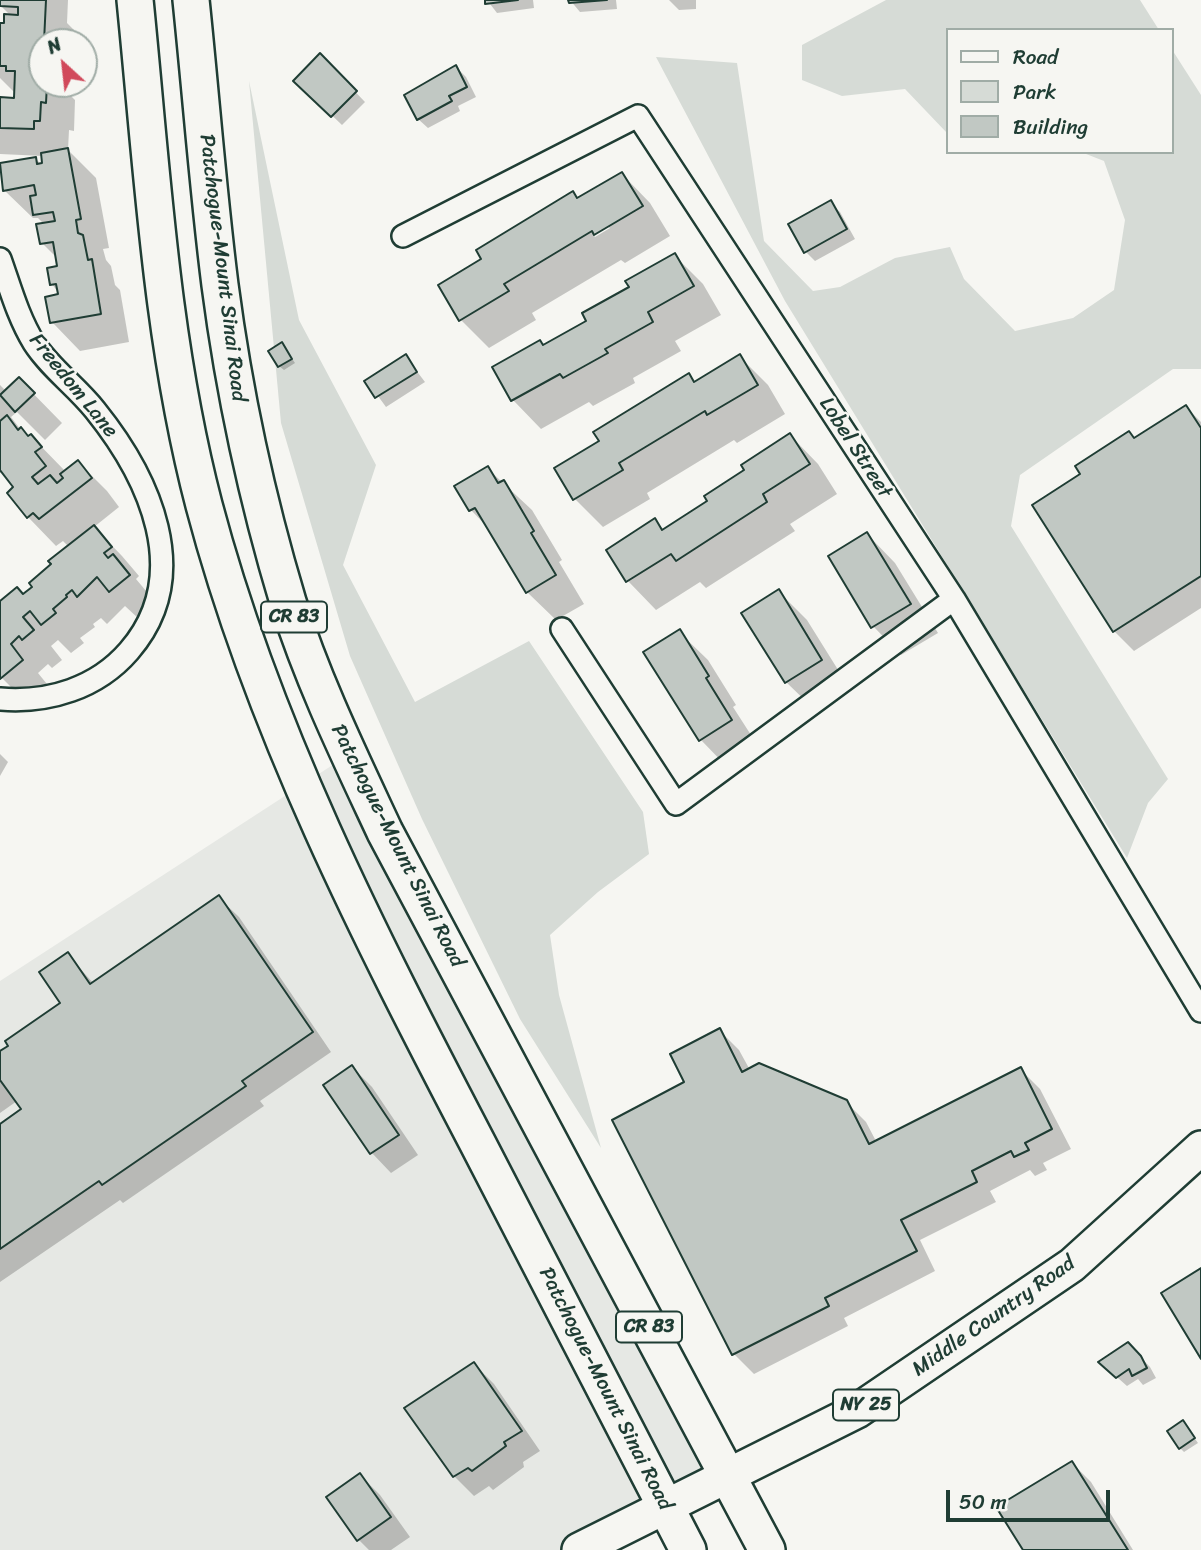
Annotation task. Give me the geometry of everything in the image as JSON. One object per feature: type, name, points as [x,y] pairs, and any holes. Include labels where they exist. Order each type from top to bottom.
[{"type":"highway","name":"Patchogue-Mount Sinai Road","points":[[135,0],[161,260],[185,423],[206,514],[247,649],[305,792],[405,1005],[688,1550]]},
{"type":"highway","name":"Patchogue-Mount Sinai Road","points":[[191,0],[220,286],[233,371],[267,530],[289,605],[348,755],[385,832],[767,1550]]},
{"type":"main road","name":"Middle Country Road","points":[[579,1550],[727,1474],[857,1412],[1072,1265],[1201,1148]]},
{"type":"street","name":"Lobel Street","points":[[403,236],[638,116],[954,599],[1201,1012]]},
{"type":"street","name":"Freedom Lane","points":[[0,259],[22,320],[35,344],[94,408],[124,450],[151,502],[162,541],[155,612],[135,644],[115,668],[84,687],[60,694],[15,700],[0,698]]},
{"type":"street","points":[[562,629],[676,804],[954,599]]},
{"type":"shaded area","points":[[348,755],[727,1474],[603,1550],[0,1550],[0,981]]},
{"type":"green space","points":[[886,0],[1140,0],[1158,28],[946,28],[946,132],[905,89],[842,96],[802,80],[802,45]]},
{"type":"green space","points":[[1173,51],[1201,95],[1201,369],[1173,369],[1020,475],[1011,526],[1168,779],[1148,803],[1127,858],[785,301],[656,57],[737,63],[764,241],[813,291],[840,287],[895,258],[950,247],[964,279],[1015,331],[1073,318],[1114,290],[1125,220],[1104,161],[1086,154],[1173,154]]},
{"type":"green space","points":[[249,81],[299,320],[376,465],[343,565],[415,702],[529,641],[643,812],[649,854],[598,892],[550,935],[559,995],[601,1148],[520,1019],[422,819],[350,656],[281,423]]},
{"type":"building","points":[[0,0],[46,0],[45,28],[28,28],[28,98],[46,98],[46,103],[41,102],[40,121],[34,121],[34,129],[0,128],[0,97],[14,98],[15,71],[6,71],[6,66],[0,66],[0,23],[4,23],[4,14],[18,15],[18,7],[0,6]]},
{"type":"building","points":[[485,0],[518,0],[485,4]]},
{"type":"building","points":[[568,0],[607,0],[569,3]]},
{"type":"building","points":[[320,53],[357,91],[331,117],[293,81]]},
{"type":"building","points":[[456,65],[467,87],[449,96],[452,101],[417,120],[404,95]]},
{"type":"building","points":[[68,148],[81,219],[76,220],[78,233],[83,235],[88,260],[92,259],[101,314],[50,323],[45,297],[58,294],[56,284],[50,285],[47,268],[57,266],[53,242],[40,244],[36,224],[55,221],[53,212],[33,215],[30,196],[36,195],[34,185],[3,191],[0,163],[36,157],[37,164],[42,163],[41,153]]},
{"type":"building","points":[[622,172],[643,206],[594,235],[592,231],[504,284],[509,291],[459,321],[438,285],[481,259],[476,250],[573,191],[577,198]]},
{"type":"building","points":[[831,200],[847,229],[804,253],[788,224]]},
{"type":"building","points":[[675,253],[694,286],[648,312],[653,322],[605,349],[608,353],[563,378],[560,374],[511,401],[492,367],[540,340],[543,345],[586,321],[582,313],[629,287],[625,281]]},
{"type":"building","points":[[282,342],[292,359],[278,367],[268,351]]},
{"type":"building","points":[[406,354],[417,372],[375,398],[364,381]]},
{"type":"building","points":[[740,354],[758,385],[707,415],[705,411],[619,463],[623,470],[573,500],[554,468],[599,441],[593,432],[689,373],[694,382]]},
{"type":"building","points":[[19,377],[35,393],[15,412],[0,395]]},
{"type":"building","points":[[1186,405],[1201,428],[1201,576],[1113,632],[1032,505],[1080,474],[1075,466],[1129,431],[1134,438]]},
{"type":"building","points":[[7,415],[18,430],[21,427],[28,436],[31,434],[42,447],[35,452],[46,466],[32,477],[38,484],[50,475],[57,483],[63,478],[60,474],[78,460],[92,478],[39,519],[33,513],[27,518],[7,493],[13,487],[0,470],[0,421]]},
{"type":"building","points":[[790,433],[810,464],[763,494],[767,502],[676,561],[671,554],[626,582],[606,550],[655,518],[662,530],[707,501],[704,496],[744,470],[741,465]]},
{"type":"building","points":[[488,466],[498,483],[504,480],[556,575],[526,593],[475,508],[469,511],[454,486]]},
{"type":"building","points":[[94,525],[112,547],[104,553],[108,558],[113,554],[130,575],[109,592],[97,577],[77,597],[72,590],[53,609],[56,613],[41,625],[30,611],[23,617],[34,630],[22,640],[19,636],[11,644],[23,660],[0,679],[0,601],[17,587],[23,594],[32,587],[29,583],[51,564],[48,561]]},
{"type":"building","points":[[867,532],[911,604],[871,628],[828,556]]},
{"type":"building","points":[[779,589],[822,660],[785,683],[741,613]]},
{"type":"building","points":[[680,629],[732,720],[699,741],[643,652]]},
{"type":"building","points":[[219,895],[313,1032],[242,1081],[246,1086],[102,1185],[99,1181],[0,1249],[0,1124],[21,1109],[0,1080],[0,1051],[8,1046],[5,1041],[60,1003],[39,972],[68,952],[90,984]]},
{"type":"building","points":[[720,1028],[742,1072],[759,1063],[847,1100],[869,1144],[1021,1067],[1052,1129],[1025,1143],[1029,1150],[1014,1157],[1011,1151],[972,1171],[977,1182],[901,1220],[917,1251],[825,1298],[829,1306],[732,1355],[612,1120],[684,1082],[670,1054]]},
{"type":"building","points":[[352,1065],[399,1135],[370,1154],[323,1085]]},
{"type":"building","points":[[1201,1268],[1201,1359],[1161,1293]]},
{"type":"building","points":[[1128,1342],[1141,1356],[1147,1368],[1132,1376],[1129,1369],[1116,1378],[1098,1362]]},
{"type":"building","points":[[474,1362],[522,1431],[504,1442],[506,1446],[472,1471],[468,1468],[453,1477],[404,1408]]},
{"type":"building","points":[[1183,1420],[1195,1438],[1179,1449],[1167,1431]]},
{"type":"building","points":[[1072,1461],[1128,1550],[1023,1550],[996,1507]]},
{"type":"building","points":[[360,1473],[391,1517],[357,1541],[326,1497]]}]
